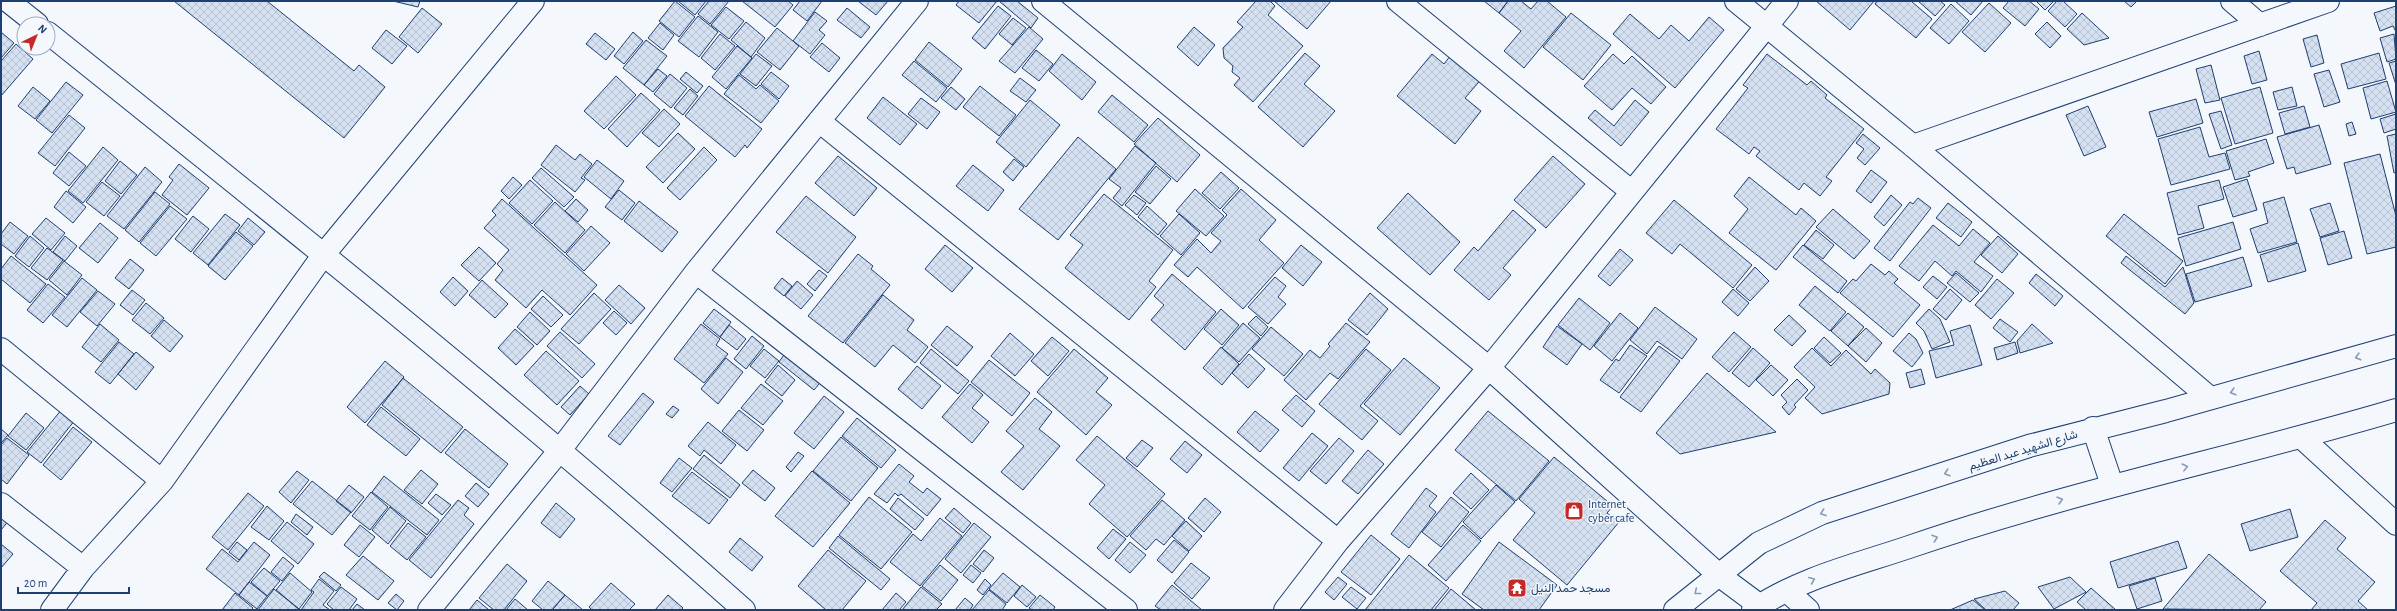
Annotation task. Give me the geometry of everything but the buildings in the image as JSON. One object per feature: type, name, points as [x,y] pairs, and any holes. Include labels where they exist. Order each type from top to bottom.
[{"type":"street","points":[[52,610],[84,568],[162,481],[324,254],[533,1]]},
{"type":"street","points":[[429,610],[560,450],[696,272],[917,1]]},
{"type":"street","points":[[1043,1],[1488,368],[1756,608],[1786,591],[1840,568],[1952,532],[2112,485],[2302,438],[2396,410]]},
{"type":"street","points":[[1398,1],[1632,192]]},
{"type":"street","points":[[1736,1],[1913,146],[2210,398]]},
{"type":"street","points":[[1284,610],[1338,541],[1488,368],[1787,1]]},
{"type":"street","points":[[2232,1],[2260,25]]},
{"type":"street","points":[[1913,146],[2328,1]]},
{"type":"street","points":[[15,3],[29,16]]},
{"type":"street","points":[[56,39],[324,254],[560,450],[731,606]]},
{"type":"street","points":[[819,121],[1338,541]]},
{"type":"street","points":[[696,272],[1126,610]]},
{"type":"street","name":"شارع الشهيد عبد العظيم","points":[[1675,610],[1720,576],[1759,543],[1822,513],[2029,446],[2092,428],[2210,398],[2396,346]]},
{"type":"street","points":[[1,349],[162,481]]},
{"type":"street","points":[[2092,428],[2112,485]]},
{"type":"street","points":[[2302,438],[2396,524]]},
{"type":"street","points":[[1,504],[84,568]]},
{"type":"street","points":[[1786,591],[1808,610]]},
{"type":"place","name":"Internet cyber cafe","points":[[1574,511]]},
{"type":"place","name":"مسجد حمد النيل","points":[[1517,588]]}]
